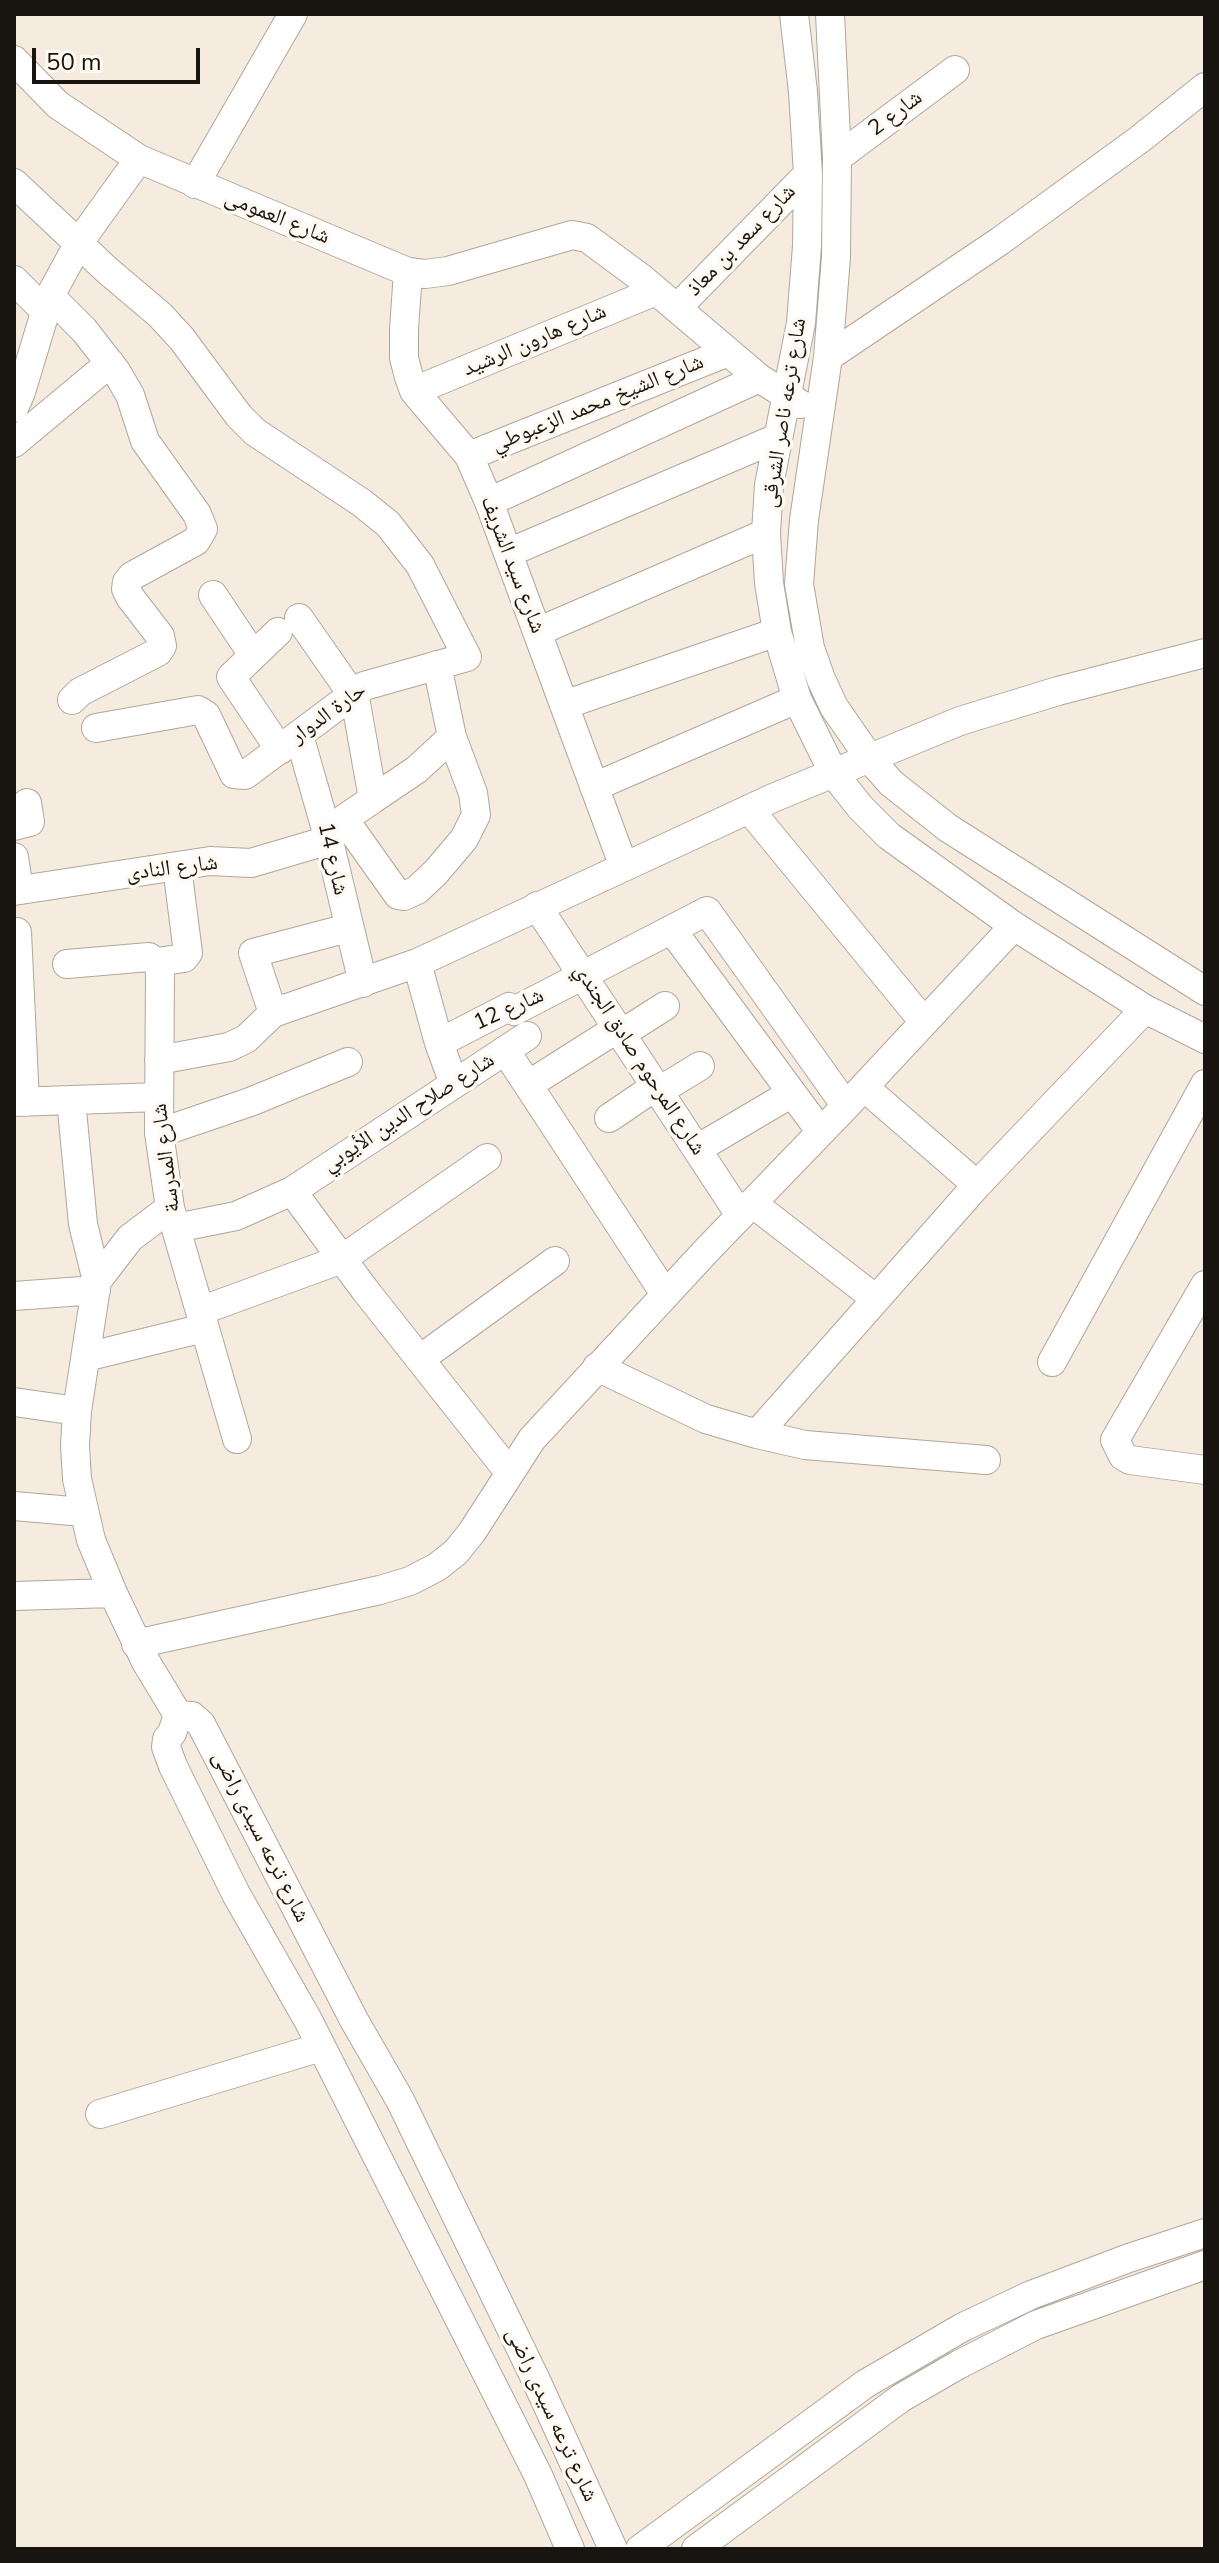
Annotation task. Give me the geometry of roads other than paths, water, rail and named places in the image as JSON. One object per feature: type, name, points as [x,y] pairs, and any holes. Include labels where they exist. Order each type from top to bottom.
[{"type":"street","points":[[195,184],[293,14]]},
{"type":"street","name":"شارع ترعه ناصر الشرقى","points":[[794,14],[808,174],[807,246],[801,323],[769,485],[766,533],[769,583],[777,632],[797,699],[834,774],[860,807],[889,836],[1014,926],[1145,1009],[1205,1039]]},
{"type":"street","name":"شارع ترعه ناصر الشرقى","points":[[830,14],[837,158],[836,257],[828,357],[804,520],[799,584],[810,648],[821,679],[834,707],[891,783],[948,828],[1205,991]]},
{"type":"street","name":"شارع العمومى","points":[[14,60],[58,105],[139,159],[408,272],[425,274],[448,271],[572,235],[587,238],[666,300]]},
{"type":"street","name":"شارع 2","points":[[837,158],[955,70]]},
{"type":"street","points":[[828,357],[1000,241],[1140,139],[1205,87]]},
{"type":"street","points":[[16,395],[47,304],[79,244],[139,159]]},
{"type":"street","name":"شارع سعد بن معاذ","points":[[666,300],[808,174]]},
{"type":"street","points":[[14,183],[79,244]]},
{"type":"street","name":"حارة الدوار","points":[[79,244],[160,315],[255,432],[352,496],[388,524],[420,565],[467,657],[373,682],[353,693],[245,775],[234,774],[206,715],[198,710],[96,728]]},
{"type":"street","name":"شارع سيد الشريف","points":[[408,272],[404,358],[414,391],[469,456],[489,502],[624,867]]},
{"type":"street","points":[[14,280],[84,330],[110,363],[130,395],[145,441],[197,514],[203,529],[196,541],[132,576],[127,582],[130,597],[160,636],[162,646],[158,652],[80,692],[72,700]]},
{"type":"street","points":[[666,300],[759,378],[818,415]]},
{"type":"street","name":"شارع هارون الرشيد","points":[[414,391],[666,300]]},
{"type":"street","name":"شارع الشيخ محمد الزعبوطي","points":[[469,456],[728,352]]},
{"type":"street","points":[[14,443],[110,363]]},
{"type":"street","points":[[489,502],[759,378]]},
{"type":"street","points":[[508,553],[777,438]]},
{"type":"street","points":[[537,632],[766,533]]},
{"type":"street","points":[[213,595],[253,655],[288,625],[353,693],[373,799]]},
{"type":"street","points":[[564,705],[777,632]]},
{"type":"street","points":[[159,1060],[229,1047],[246,1039],[273,1013],[417,963],[749,809],[974,717],[1058,691],[1205,653]]},
{"type":"street","name":"شارع 14","points":[[253,655],[233,674],[232,679],[290,743],[329,840],[363,983]]},
{"type":"street","points":[[437,665],[452,737],[473,793],[476,815],[452,854],[417,890],[404,896],[394,890],[344,819],[416,770],[452,737]]},
{"type":"street","points":[[594,787],[797,699]]},
{"type":"street","points":[[749,809],[924,1022]]},
{"type":"street","name":"شارع النادى","points":[[17,890],[210,861],[251,863],[329,840]]},
{"type":"street","points":[[14,857],[17,890]]},
{"type":"street","points":[[67,964],[149,957],[157,962],[184,958],[188,953],[177,867]]},
{"type":"street","name":"شارع المرحوم صادق الجندي","points":[[537,906],[697,1149],[746,1209],[876,1299]]},
{"type":"street","name":"شارع 12","points":[[439,1043],[509,1007],[514,1011],[707,911],[855,1096]]},
{"type":"street","points":[[136,1644],[341,1600],[410,1581],[437,1567],[456,1552],[532,1439],[1014,926]]},
{"type":"street","points":[[273,1013],[253,953],[348,928]]},
{"type":"street","points":[[672,930],[821,1132]]},
{"type":"street","points":[[17,932],[20,1102],[159,1097]]},
{"type":"street","name":"شارع المدرسة","points":[[157,962],[161,970],[159,1133],[173,1218],[237,1439]]},
{"type":"street","points":[[417,963],[454,1084]]},
{"type":"street","points":[[665,1006],[528,1085],[665,1294]]},
{"type":"street","points":[[757,1434],[977,1185],[1145,1009]]},
{"type":"street","name":"شارع صلاح الدين الأيوبي","points":[[173,1218],[236,1216],[292,1191],[516,1043],[528,1085]]},
{"type":"street","points":[[159,1133],[250,1102],[348,1062]]},
{"type":"street","points":[[609,1118],[700,1066]]},
{"type":"street","points":[[1052,1362],[1205,1084]]},
{"type":"street","points":[[697,1149],[792,1093]]},
{"type":"street","points":[[855,1096],[977,1185]]},
{"type":"street","name":"شارع ترعه سيدى راضى","points":[[71,1100],[83,1224],[96,1286],[77,1411],[75,1445],[83,1512],[91,1540],[136,1644],[178,1715],[192,1716],[201,1724],[354,2020],[400,2100],[535,2378],[613,2549]]},
{"type":"street","points":[[86,1357],[202,1320],[342,1259],[487,1158]]},
{"type":"street","points":[[292,1191],[509,1472]]},
{"type":"street","points":[[14,1296],[96,1286],[130,1238],[173,1218]]},
{"type":"street","points":[[420,1359],[555,1261]]},
{"type":"street","points":[[1205,1285],[1115,1440],[1123,1456],[1130,1460],[1205,1470]]},
{"type":"street","points":[[597,1367],[706,1419],[757,1434],[805,1445],[986,1460]]},
{"type":"street","points":[[14,1402],[77,1411]]},
{"type":"street","points":[[14,1506],[83,1512]]},
{"type":"street","points":[[14,1596],[113,1593]]},
{"type":"street","points":[[178,1715],[166,1747],[173,1766],[236,1894],[321,2047],[538,2475],[570,2549]]},
{"type":"street","points":[[100,2114],[321,2047]]},
{"type":"street","points":[[640,2549],[865,2384],[963,2327],[1031,2295],[1205,2233]]},
{"type":"street","points":[[712,2544],[901,2398],[958,2365],[1036,2325],[1205,2265]]}]
